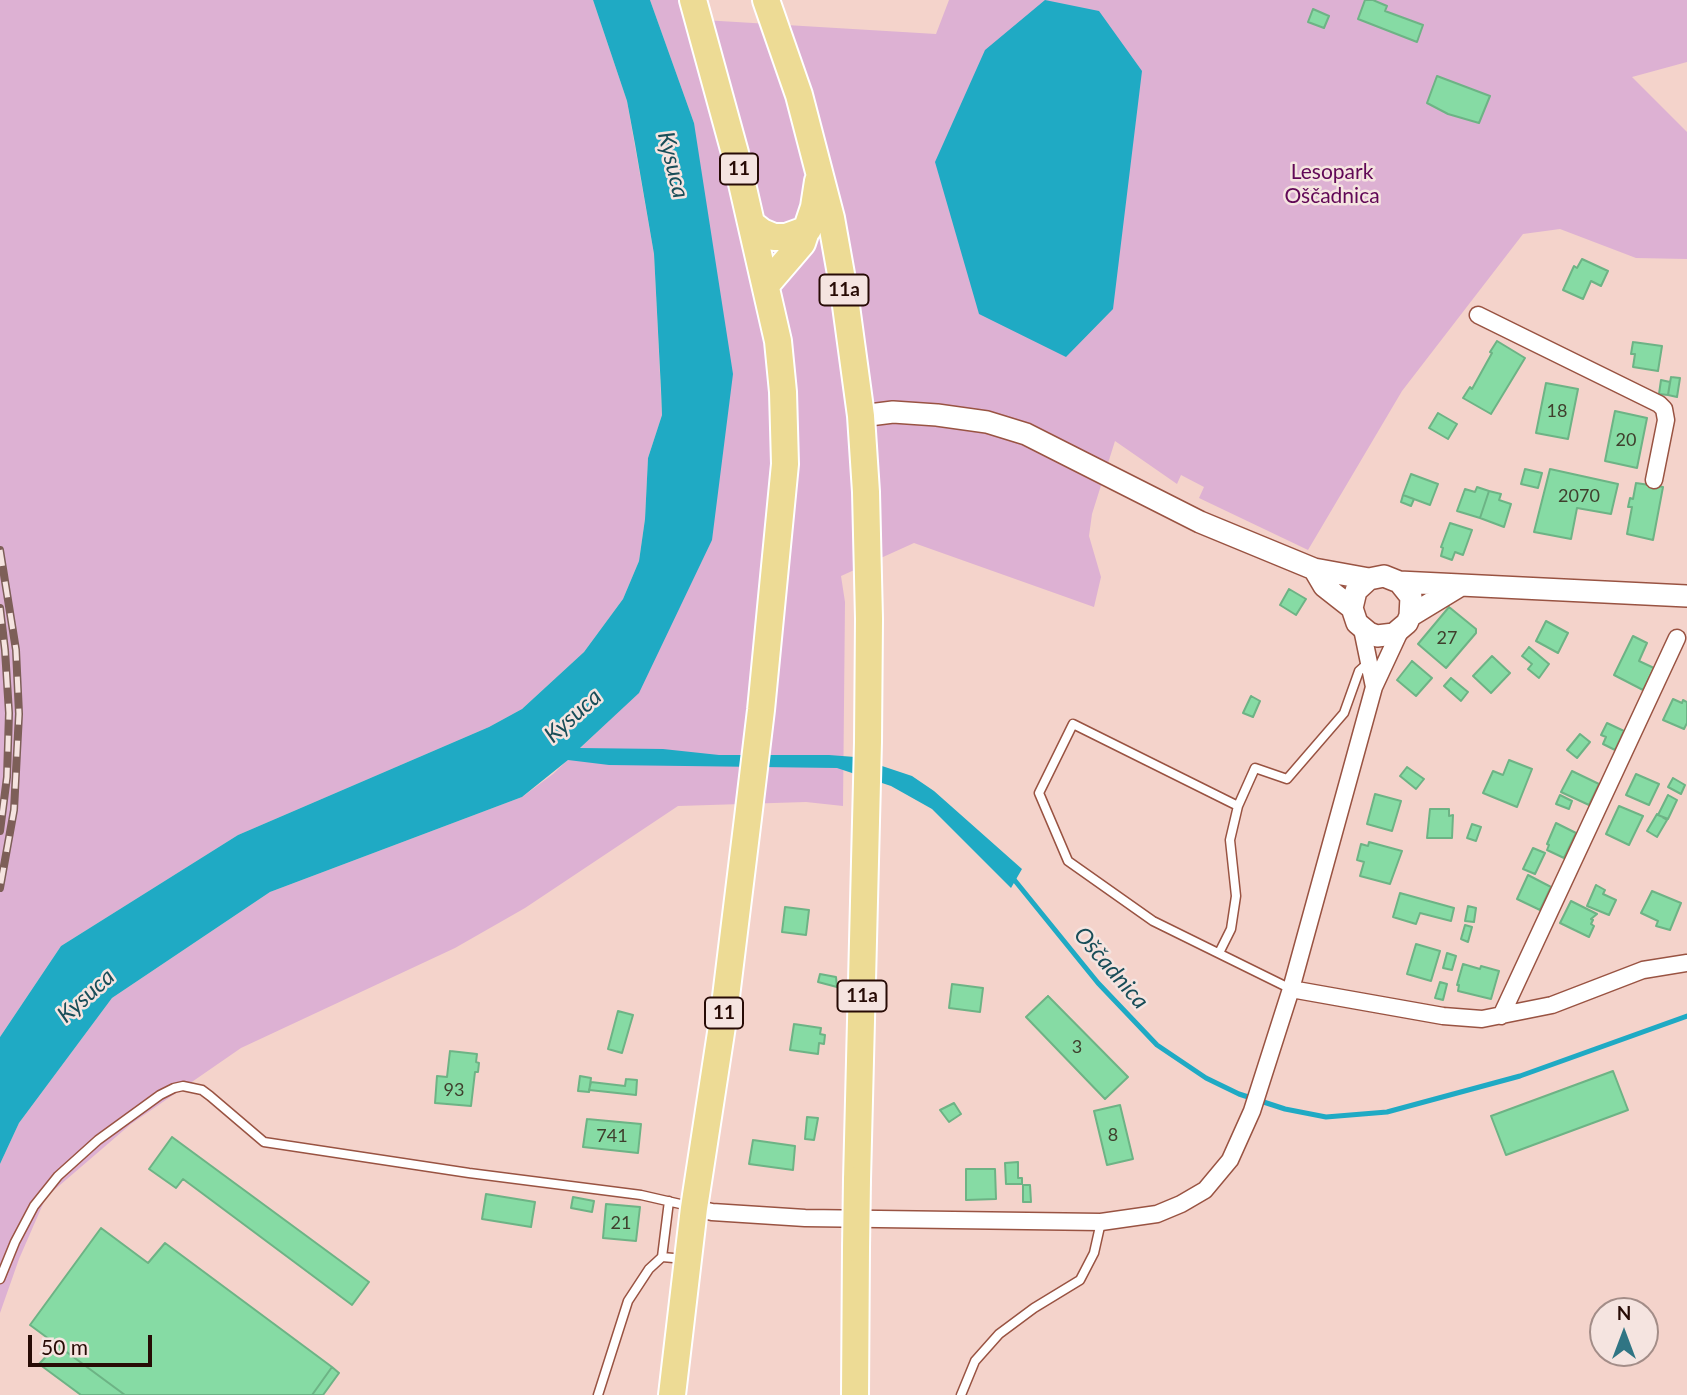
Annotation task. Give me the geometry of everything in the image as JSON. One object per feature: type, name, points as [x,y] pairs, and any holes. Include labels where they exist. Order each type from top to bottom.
[{"type":"main road","name":"11","points":[[672,1395],[688,1259],[682,1205],[724,1013],[761,710],[785,464],[778,341],[753,225],[714,70],[693,0]]},
{"type":"main road","name":"11a","points":[[766,0],[799,95],[831,218],[861,416],[867,505],[868,742],[857,1180],[855,1395]]},
{"type":"main road","points":[[766,285],[795,254],[808,229],[817,192],[818,166]]},
{"type":"main road","points":[[753,225],[774,237],[786,237],[808,229]]},
{"type":"street","points":[[1478,315],[1659,404],[1664,409],[1666,420],[1654,480]]},
{"type":"street","points":[[861,416],[893,412],[937,415],[987,422],[1026,434],[1200,522],[1314,569],[1369,579],[1384,576],[1399,582],[1687,596]]},
{"type":"street","points":[[1314,569],[1324,586],[1352,608]]},
{"type":"street","points":[[1369,579],[1356,591],[1352,608],[1362,629],[1377,636],[1394,634],[1461,585]]},
{"type":"street","points":[[682,1205],[712,1212],[806,1218],[1101,1222],[1157,1214],[1205,1190],[1230,1160],[1252,1111],[1270,1057],[1374,687],[1406,623],[1411,597],[1399,582]]},
{"type":"street","points":[[1362,629],[1374,687]]},
{"type":"street","points":[[1501,1016],[1677,638]]},
{"type":"street","points":[[1291,989],[1452,1017],[1482,1019],[1552,1006],[1643,970],[1687,964]]},
{"type":"lane","points":[[1219,953],[1231,929],[1236,896],[1230,840],[1238,806],[1255,768],[1287,779],[1344,713],[1359,671],[1369,662]]},
{"type":"lane","points":[[1238,806],[1073,724],[1039,793],[1068,861],[1153,921],[1291,989]]},
{"type":"lane","points":[[0,1279],[34,1206],[58,1176],[98,1140],[150,1102],[174,1088],[191,1087],[211,1096],[264,1142],[469,1173],[641,1195],[682,1205],[662,1257],[649,1269],[628,1301],[598,1395]]},
{"type":"lane","points":[[961,1395],[975,1361],[999,1334],[1034,1308],[1080,1280],[1094,1253],[1101,1222]]},
{"type":"lane","points":[[662,1257],[688,1259]]},
{"type":"green space","points":[[0,0],[593,0],[627,101],[654,254],[662,415],[648,458],[645,519],[639,561],[623,599],[584,652],[522,709],[489,727],[238,835],[61,946],[0,1037]]},
{"type":"green space","name":"Lesopark Oščadnica","points":[[650,0],[698,0],[703,20],[936,34],[949,0],[1687,0],[1687,62],[1632,77],[1687,132],[1687,259],[1636,258],[1560,229],[1523,234],[1402,391],[1308,550],[1199,498],[1204,487],[1181,475],[1177,484],[1115,441],[1092,514],[1089,536],[1101,577],[1094,607],[914,543],[841,576],[845,602],[843,806],[806,802],[678,806],[525,908],[455,948],[241,1048],[131,1124],[46,1197],[19,1259],[0,1313],[0,1164],[19,1123],[112,998],[270,892],[522,797],[553,774],[639,692],[694,123]]},
{"type":"water","name":"Kysuca","points":[[593,0],[650,0],[694,123],[733,374],[712,540],[639,693],[580,748],[663,749],[719,755],[855,757],[912,776],[934,791],[1022,869],[1011,888],[932,809],[891,786],[837,768],[609,765],[568,760],[522,797],[270,892],[112,998],[19,1123],[0,1164],[0,1037],[61,946],[238,835],[489,727],[522,709],[584,652],[623,599],[639,561],[645,519],[648,458],[662,415],[661,390],[654,254],[635,144],[627,101]]},
{"type":"water","points":[[1045,0],[1099,11],[1142,71],[1113,309],[1066,357],[979,314],[935,162],[985,50]]},
{"type":"building","points":[[1365,0],[1373,0],[1387,6],[1385,11],[1423,25],[1417,42],[1358,19]]},
{"type":"building","points":[[1313,9],[1329,16],[1324,28],[1308,22]]},
{"type":"building","points":[[1437,76],[1490,96],[1479,123],[1448,114],[1427,103]]},
{"type":"building","points":[[1582,259],[1608,271],[1601,286],[1591,281],[1583,299],[1563,290],[1574,266],[1577,268]]},
{"type":"building","points":[[1497,341],[1525,358],[1491,414],[1463,398],[1470,387],[1472,389]]},
{"type":"building","points":[[1633,342],[1662,346],[1658,371],[1633,367]]},
{"type":"building","points":[[1671,377],[1680,378],[1677,397],[1668,395]]},
{"type":"building","points":[[1661,380],[1670,382],[1668,395],[1659,394]]},
{"type":"building","points":[[1546,383],[1578,389],[1568,439],[1536,433]]},
{"type":"building","points":[[1615,411],[1647,418],[1637,468],[1605,461]]},
{"type":"building","points":[[1438,413],[1457,424],[1448,439],[1429,428]]},
{"type":"building","points":[[1525,469],[1542,473],[1538,488],[1521,484]]},
{"type":"building","points":[[1550,469],[1618,484],[1611,514],[1577,508],[1571,539],[1534,532]]},
{"type":"building","points":[[1411,474],[1438,484],[1430,505],[1403,495]]},
{"type":"building","points":[[1636,483],[1663,487],[1653,540],[1627,534],[1632,507],[1628,507],[1630,498],[1633,499]]},
{"type":"building","points":[[1477,487],[1489,491],[1480,518],[1457,511],[1465,489],[1475,492]]},
{"type":"building","points":[[1489,491],[1501,494],[1499,500],[1511,504],[1504,527],[1480,518]]},
{"type":"building","points":[[1403,495],[1414,499],[1411,506],[1401,502]]},
{"type":"building","points":[[1450,523],[1472,530],[1463,555],[1455,552],[1452,560],[1441,556],[1441,547]]},
{"type":"building","points":[[1289,589],[1306,599],[1296,615],[1280,605]]},
{"type":"building","points":[[1449,607],[1476,629],[1476,633],[1446,668],[1418,644]]},
{"type":"building","points":[[1546,621],[1568,633],[1558,653],[1536,641]]},
{"type":"building","points":[[1633,636],[1647,643],[1639,661],[1654,668],[1643,690],[1614,675]]},
{"type":"building","points":[[1529,647],[1549,664],[1539,678],[1528,669],[1532,664],[1522,656]]},
{"type":"building","points":[[1492,656],[1510,673],[1491,693],[1473,676]]},
{"type":"building","points":[[1412,661],[1432,678],[1416,696],[1397,680]]},
{"type":"building","points":[[1451,678],[1468,692],[1461,701],[1444,686]]},
{"type":"building","points":[[1251,696],[1260,701],[1253,717],[1243,713]]},
{"type":"building","points":[[1673,699],[1687,702],[1687,723],[1684,729],[1663,720]]},
{"type":"building","points":[[1607,723],[1624,731],[1615,750],[1603,744],[1606,737],[1601,735]]},
{"type":"building","points":[[1580,734],[1590,742],[1577,758],[1567,750]]},
{"type":"building","points":[[1509,760],[1532,769],[1517,807],[1483,793],[1493,771],[1503,775]]},
{"type":"building","points":[[1407,767],[1424,779],[1416,789],[1400,776]]},
{"type":"building","points":[[1572,771],[1599,784],[1589,805],[1561,792]]},
{"type":"building","points":[[1636,774],[1659,784],[1649,805],[1626,795]]},
{"type":"building","points":[[1673,778],[1685,785],[1681,794],[1668,787]]},
{"type":"building","points":[[1375,794],[1401,801],[1392,831],[1367,824]]},
{"type":"building","points":[[1560,795],[1572,801],[1569,809],[1556,804]]},
{"type":"building","points":[[1668,795],[1677,800],[1668,819],[1658,815]]},
{"type":"building","points":[[1619,806],[1643,816],[1629,845],[1606,834]]},
{"type":"building","points":[[1430,809],[1449,809],[1449,816],[1453,815],[1452,838],[1427,838]]},
{"type":"building","points":[[1657,814],[1667,820],[1657,837],[1647,831]]},
{"type":"building","points":[[1556,823],[1576,833],[1564,858],[1547,850]]},
{"type":"building","points":[[1472,824],[1481,827],[1476,841],[1467,838]]},
{"type":"building","points":[[1369,842],[1402,851],[1390,884],[1360,876],[1364,862],[1357,860],[1361,844],[1368,846]]},
{"type":"building","points":[[1533,848],[1545,853],[1535,874],[1523,869]]},
{"type":"building","points":[[1528,875],[1551,887],[1540,910],[1517,899]]},
{"type":"building","points":[[1596,885],[1605,890],[1603,894],[1616,900],[1609,915],[1587,906]]},
{"type":"building","points":[[1652,891],[1681,903],[1670,930],[1656,926],[1658,921],[1641,913]]},
{"type":"building","points":[[1400,893],[1454,908],[1451,921],[1420,913],[1416,924],[1393,917]]},
{"type":"building","points":[[1571,901],[1597,914],[1591,919],[1594,926],[1589,937],[1560,923]]},
{"type":"building","points":[[1468,906],[1476,908],[1474,922],[1465,921]]},
{"type":"building","points":[[785,907],[809,910],[806,935],[782,932]]},
{"type":"building","points":[[1465,925],[1472,927],[1468,942],[1461,939]]},
{"type":"building","points":[[1416,944],[1440,951],[1431,981],[1407,974]]},
{"type":"building","points":[[1447,953],[1456,956],[1452,970],[1443,968]]},
{"type":"building","points":[[1463,964],[1499,971],[1491,999],[1458,991]]},
{"type":"building","points":[[820,974],[836,977],[837,987],[818,982]]},
{"type":"building","points":[[1440,982],[1447,984],[1443,1000],[1435,998]]},
{"type":"building","points":[[952,984],[983,988],[980,1012],[949,1008]]},
{"type":"building","points":[[1048,996],[1128,1077],[1105,1099],[1026,1017]]},
{"type":"building","points":[[618,1011],[633,1015],[622,1053],[608,1049]]},
{"type":"building","points":[[794,1024],[821,1028],[820,1034],[825,1035],[824,1044],[819,1043],[818,1054],[790,1050]]},
{"type":"building","points":[[450,1051],[477,1054],[478,1072],[475,1072],[471,1106],[435,1103],[437,1076],[447,1077]]},
{"type":"building","points":[[1613,1071],[1628,1110],[1506,1155],[1491,1116]]},
{"type":"building","points":[[580,1076],[591,1078],[589,1092],[578,1091]]},
{"type":"building","points":[[626,1079],[637,1080],[636,1095],[589,1090],[591,1082],[625,1086]]},
{"type":"building","points":[[954,1103],[961,1114],[949,1122],[940,1110]]},
{"type":"building","points":[[1120,1105],[1133,1159],[1107,1165],[1094,1111]]},
{"type":"building","points":[[807,1117],[818,1118],[814,1140],[805,1139]]},
{"type":"building","points":[[587,1119],[641,1124],[638,1153],[583,1147]]},
{"type":"building","points":[[172,1137],[369,1282],[352,1305],[183,1179],[176,1188],[149,1169]]},
{"type":"building","points":[[753,1140],[795,1146],[793,1170],[749,1164]]},
{"type":"building","points":[[1018,1162],[1018,1178],[1022,1178],[1022,1184],[1006,1184],[1005,1163]]},
{"type":"building","points":[[966,1169],[995,1169],[996,1199],[966,1200]]},
{"type":"building","points":[[1023,1185],[1030,1185],[1031,1202],[1023,1202]]},
{"type":"building","points":[[486,1194],[535,1202],[531,1227],[482,1219]]},
{"type":"building","points":[[573,1197],[594,1201],[592,1212],[571,1208]]},
{"type":"building","points":[[606,1204],[640,1207],[636,1241],[603,1238]]},
{"type":"building","points":[[101,1228],[148,1263],[165,1243],[332,1367],[312,1395],[125,1395],[30,1325]]},
{"type":"building","points":[[57,1345],[125,1395],[81,1395],[39,1364]]},
{"type":"building","points":[[332,1367],[339,1373],[323,1395],[312,1395]]},
{"type":"waterway","name":"Oščadnica","points":[[1012,877],[1098,983],[1157,1045],[1206,1078],[1239,1094],[1285,1109],[1326,1117],[1387,1112],[1520,1076],[1687,1016]]},
{"type":"railway","points":[[0,550],[16,650],[19,714],[14,810],[0,888]]},
{"type":"railway","points":[[0,608],[9,713],[7,777],[0,831]]}]
